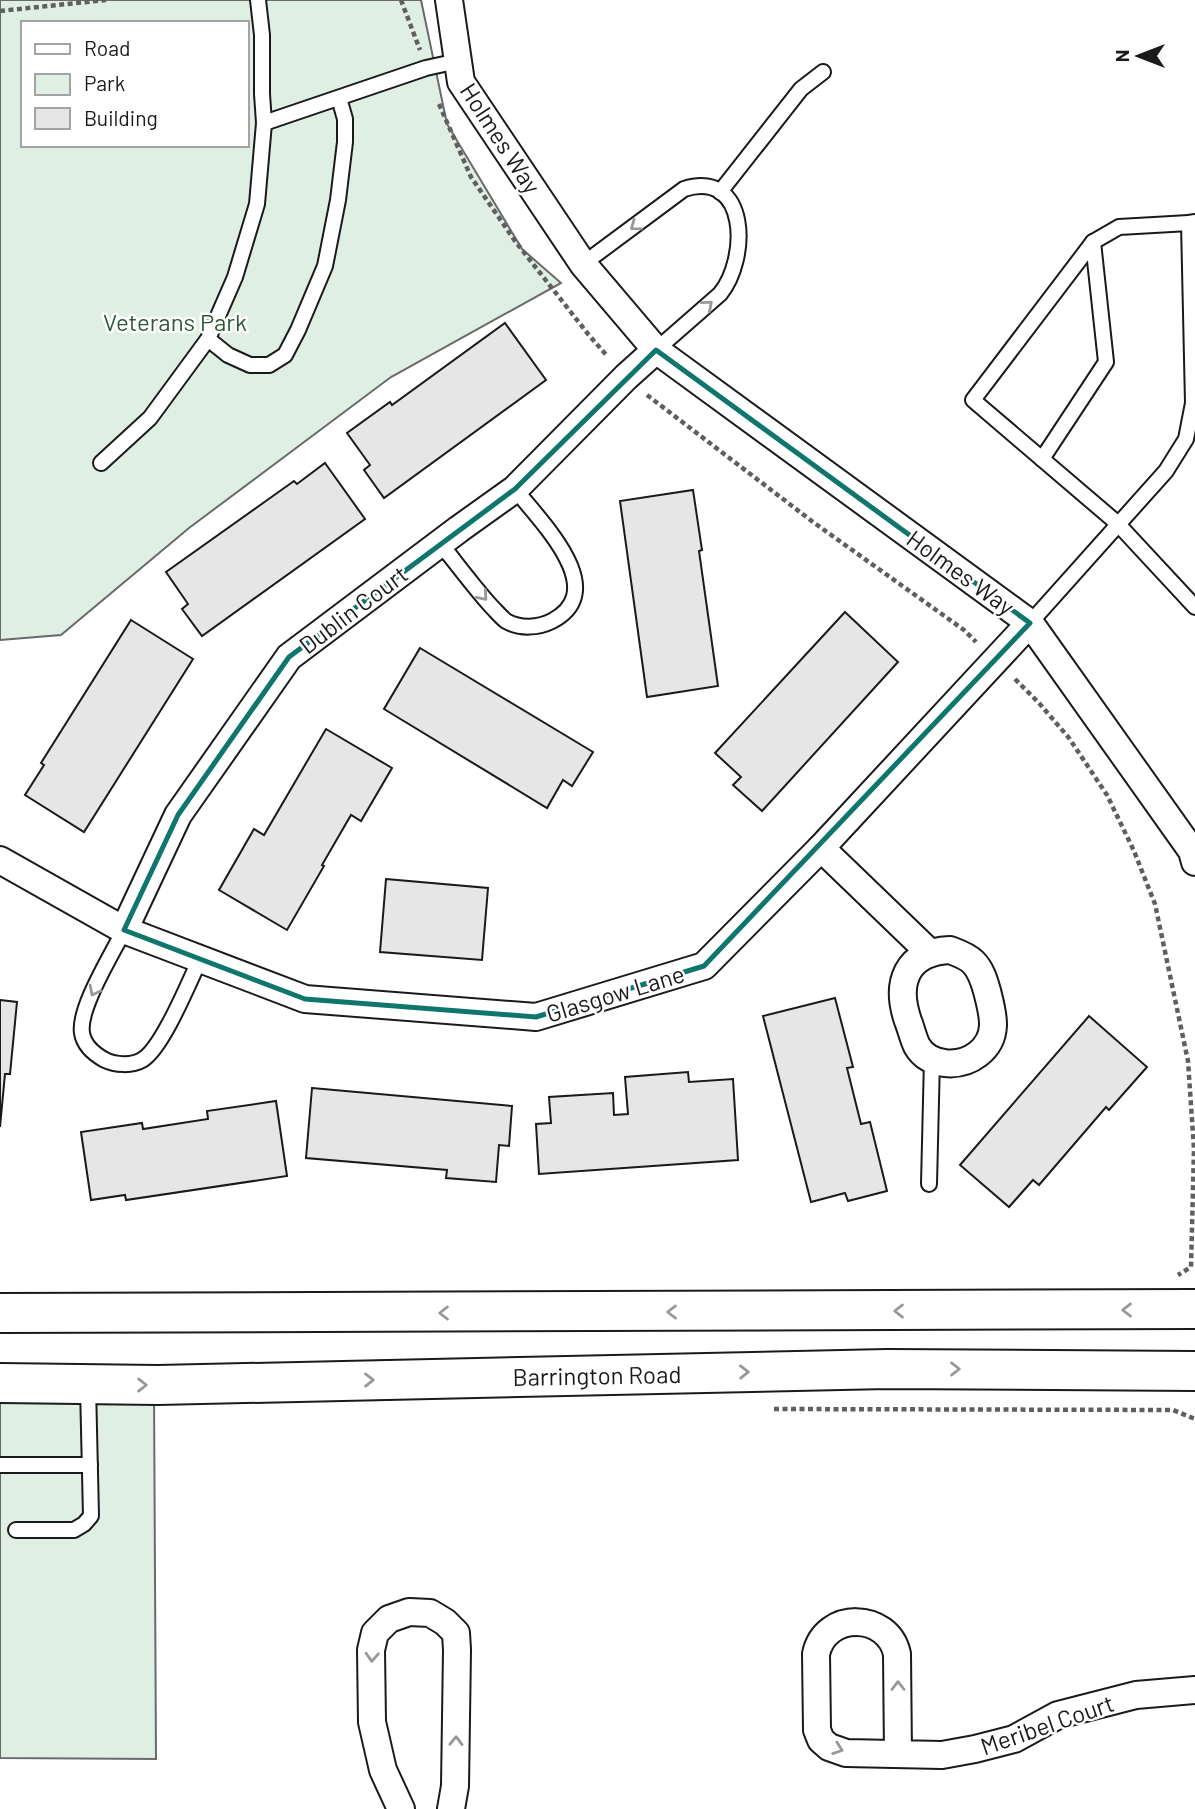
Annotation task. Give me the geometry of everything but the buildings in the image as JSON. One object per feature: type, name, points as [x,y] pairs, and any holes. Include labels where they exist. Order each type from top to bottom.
[{"type":"main road","points":[[0,1313],[1195,1309]]},
{"type":"main road","name":"Barrington Road","points":[[0,1383],[158,1385],[887,1368],[1195,1371]]},
{"type":"street","name":"Holmes Way","points":[[449,0],[461,82],[583,264],[656,350],[1030,623],[1192,851],[1195,862]]},
{"type":"street","name":"Dublin Court","points":[[124,930],[178,815],[289,657],[515,489],[656,350]]},
{"type":"street","name":"Glasgow Lane","points":[[0,860],[124,930],[305,999],[536,1017],[704,966],[821,849],[1030,623]]},
{"type":"street","points":[[821,849],[930,953]]},
{"type":"street","points":[[950,950],[963,954],[982,974],[994,1016],[993,1030],[989,1042],[980,1053],[968,1060],[955,1064],[932,1059],[917,1047],[903,1006],[901,991],[904,977],[911,965],[922,956],[950,950]]},
{"type":"street","points":[[401,1809],[383,1770],[372,1721],[371,1650],[375,1633],[388,1619],[410,1612],[430,1613],[456,1633],[455,1786],[451,1809]]},
{"type":"street","name":"Meribel Court","points":[[898,1754],[895,1645],[887,1634],[870,1625],[850,1623],[832,1628],[823,1636],[816,1654],[817,1730],[821,1740],[829,1747],[846,1753],[942,1755],[1014,1739],[1058,1715],[1136,1695],[1195,1690]]},
{"type":"lane","points":[[101,463],[150,418],[208,339],[235,278],[257,204],[264,123],[262,35],[258,0]]},
{"type":"lane","points":[[264,123],[426,68],[458,61]]},
{"type":"lane","points":[[720,192],[801,89],[823,72]]},
{"type":"lane","points":[[208,339],[228,355],[250,365],[269,365],[285,355],[325,266],[338,200],[345,142],[345,119],[339,98]]},
{"type":"lane","points":[[583,264],[684,189],[698,185],[720,192],[734,209],[738,222],[739,246],[736,262],[720,294],[656,350]]},
{"type":"lane","points":[[1030,623],[1118,523],[1166,471],[1186,439],[1193,403],[1192,223],[1119,227],[1093,242],[973,400],[1118,523],[1195,607]]},
{"type":"lane","points":[[1042,459],[1106,362],[1093,242]]},
{"type":"lane","points":[[440,543],[505,620],[523,627],[545,625],[564,615],[575,596],[574,574],[566,555],[515,489]]},
{"type":"lane","points":[[124,930],[87,1004],[83,1018],[82,1032],[87,1046],[111,1063],[141,1061],[152,1051],[200,959]]},
{"type":"lane","points":[[929,1184],[932,1059]]},
{"type":"lane","points":[[16,1530],[74,1530],[91,1516],[88,1385]]},
{"type":"lane","points":[[0,1465],[90,1465]]},
{"type":"path","points":[[0,10],[106,0]]},
{"type":"path","points":[[401,0],[444,118],[471,177],[552,289],[626,377],[813,522],[964,630],[1039,703],[1069,738],[1108,795],[1135,851],[1155,904],[1188,1061],[1194,1149],[1191,1267],[1174,1278]]},
{"type":"path","points":[[1173,1410],[1195,1419]]},
{"type":"highlighted area","points":[[656,350],[1030,623],[704,966],[536,1017],[305,999],[124,930],[178,815],[289,657],[515,489]]},
{"type":"green space","name":"Veterans Park","points":[[0,0],[421,0],[447,124],[522,249],[561,283],[391,377],[189,528],[61,635],[0,640]]},
{"type":"green space","points":[[0,1390],[154,1390],[156,1759],[0,1758]]}]
